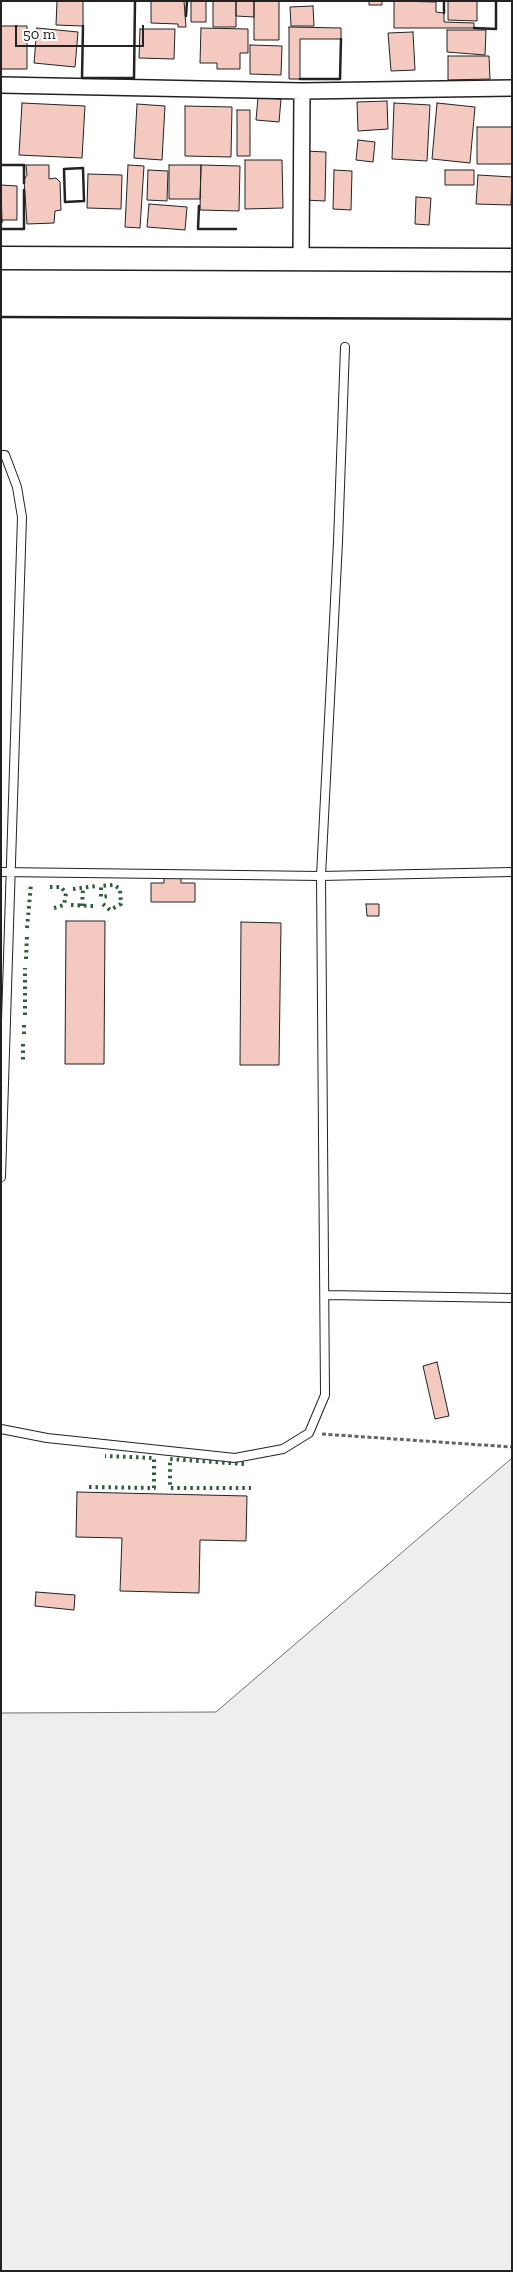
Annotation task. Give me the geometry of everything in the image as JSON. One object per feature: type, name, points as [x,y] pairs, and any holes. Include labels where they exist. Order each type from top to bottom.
[{"type":"main road","points":[[1,258],[512,260]]},
{"type":"street","points":[[1,85],[302,91],[512,88]]},
{"type":"street","points":[[301,259],[302,91]]},
{"type":"lane","points":[[1,1429],[47,1438],[235,1458],[283,1449],[308,1433],[325,1395],[326,1295],[321,876],[338,542],[345,347]]},
{"type":"lane","points":[[1,455],[5,455],[17,487],[22,517],[5,872],[1,1177]]},
{"type":"lane","points":[[5,872],[321,876],[512,872]]},
{"type":"lane","points":[[326,1295],[512,1298]]},
{"type":"path","points":[[308,1433],[512,1447]]},
{"type":"shaded area","points":[[512,1458],[512,2271],[1,2271],[1,1713],[216,1712]]},
{"type":"building","points":[[57,1],[83,1],[83,26],[56,25]]},
{"type":"building","points":[[151,1],[184,1],[186,27],[178,27],[178,24],[151,23]]},
{"type":"building","points":[[191,1],[206,1],[206,22],[191,22]]},
{"type":"building","points":[[213,1],[236,1],[236,27],[213,27]]},
{"type":"building","points":[[236,1],[254,1],[254,17],[236,16]]},
{"type":"building","points":[[254,1],[279,1],[279,40],[254,40]]},
{"type":"building","points":[[369,1],[382,1],[382,5],[369,5]]},
{"type":"building","points":[[394,1],[436,2],[436,12],[444,13],[444,22],[474,23],[474,28],[394,28]]},
{"type":"building","points":[[448,1],[477,1],[477,21],[448,20]]},
{"type":"building","points":[[313,6],[314,26],[291,26],[290,7]]},
{"type":"building","points":[[1,26],[27,26],[27,69],[1,69]]},
{"type":"building","points":[[289,27],[341,28],[341,39],[300,39],[300,79],[289,79]]},
{"type":"building","points":[[37,28],[78,32],[75,67],[34,63]]},
{"type":"building","points":[[201,28],[248,29],[248,53],[240,53],[240,69],[217,69],[217,63],[200,63]]},
{"type":"building","points":[[140,29],[175,29],[174,59],[139,58]]},
{"type":"building","points":[[447,30],[486,30],[485,55],[447,52]]},
{"type":"building","points":[[413,32],[415,70],[391,71],[388,33]]},
{"type":"building","points":[[250,45],[282,46],[281,75],[250,74]]},
{"type":"building","points":[[448,56],[489,56],[490,79],[448,80]]},
{"type":"building","points":[[258,98],[281,99],[279,122],[256,120]]},
{"type":"building","points":[[387,101],[388,129],[358,131],[357,102]]},
{"type":"building","points":[[22,103],[85,106],[82,158],[19,155]]},
{"type":"building","points":[[394,103],[430,105],[427,161],[392,159]]},
{"type":"building","points":[[437,103],[475,107],[470,163],[432,159]]},
{"type":"building","points":[[137,104],[165,106],[162,160],[134,158]]},
{"type":"building","points":[[185,106],[232,107],[231,157],[185,156]]},
{"type":"building","points":[[237,110],[250,110],[250,156],[237,156]]},
{"type":"building","points":[[477,127],[512,127],[512,164],[477,164]]},
{"type":"building","points":[[358,140],[375,142],[373,162],[356,160]]},
{"type":"building","points":[[305,151],[326,152],[325,201],[304,200]]},
{"type":"building","points":[[245,160],[282,160],[283,208],[245,209]]},
{"type":"building","points":[[26,165],[49,165],[49,179],[56,178],[60,182],[61,210],[55,211],[54,223],[27,224],[24,180],[27,175]]},
{"type":"building","points":[[128,165],[144,166],[140,228],[125,227]]},
{"type":"building","points":[[169,165],[201,165],[200,199],[169,199]]},
{"type":"building","points":[[201,165],[240,166],[239,211],[200,210]]},
{"type":"building","points":[[148,170],[168,171],[167,201],[147,200]]},
{"type":"building","points":[[334,170],[352,171],[351,210],[333,209]]},
{"type":"building","points":[[445,170],[474,170],[474,185],[445,185]]},
{"type":"building","points":[[88,174],[122,175],[121,209],[87,208]]},
{"type":"building","points":[[478,175],[512,177],[511,205],[476,204]]},
{"type":"building","points":[[1,185],[17,186],[17,220],[2,220],[2,223]]},
{"type":"building","points":[[416,197],[431,198],[429,225],[415,224]]},
{"type":"building","points":[[149,204],[187,207],[185,230],[147,227]]},
{"type":"building","points":[[164,878],[181,878],[181,883],[195,883],[195,902],[151,902],[151,883],[164,883]]},
{"type":"building","points":[[366,904],[379,904],[379,916],[367,916]]},
{"type":"building","points":[[66,921],[105,921],[104,1064],[65,1064]]},
{"type":"building","points":[[241,922],[281,923],[279,1065],[240,1065]]},
{"type":"building","points":[[437,1362],[449,1416],[435,1419],[423,1366]]},
{"type":"building","points":[[77,1492],[247,1496],[246,1541],[200,1540],[199,1593],[120,1591],[122,1538],[76,1537]]},
{"type":"building","points":[[36,1592],[75,1595],[74,1610],[35,1606]]},
{"type":"hedge","points":[[27,928],[31,884]]},
{"type":"hedge","points":[[103,904],[110,910],[121,904],[120,889],[114,885],[101,886],[101,897],[109,896]]},
{"type":"hedge","points":[[73,889],[96,886]]},
{"type":"hedge","points":[[50,887],[61,887],[66,893],[64,905],[54,908]]},
{"type":"hedge","points":[[82,906],[83,888]]},
{"type":"hedge","points":[[71,905],[93,906]]},
{"type":"hedge","points":[[26,959],[27,935]]},
{"type":"hedge","points":[[25,968],[25,1015]]},
{"type":"hedge","points":[[24,1025],[24,1037]]},
{"type":"hedge","points":[[23,1044],[23,1063]]},
{"type":"hedge","points":[[89,1487],[154,1488],[154,1458],[105,1456]]},
{"type":"hedge","points":[[244,1464],[170,1459],[170,1488],[251,1488]]},
{"type":"wall","points":[[83,26],[82,78],[134,78],[135,1]]},
{"type":"wall","points":[[186,16],[187,1]]},
{"type":"wall","points":[[444,1],[444,13]]},
{"type":"wall","points":[[474,28],[496,29],[496,1]]},
{"type":"wall","points":[[300,79],[340,79],[341,39]]},
{"type":"wall","points":[[1,165],[24,165],[24,183]]},
{"type":"wall","points":[[83,168],[84,201],[65,202],[64,169],[83,168]]},
{"type":"wall","points":[[1,229],[24,229],[24,190]]},
{"type":"wall","points":[[199,206],[198,229],[236,229]]},
{"type":"wall","points":[[1,317],[512,319]]}]
